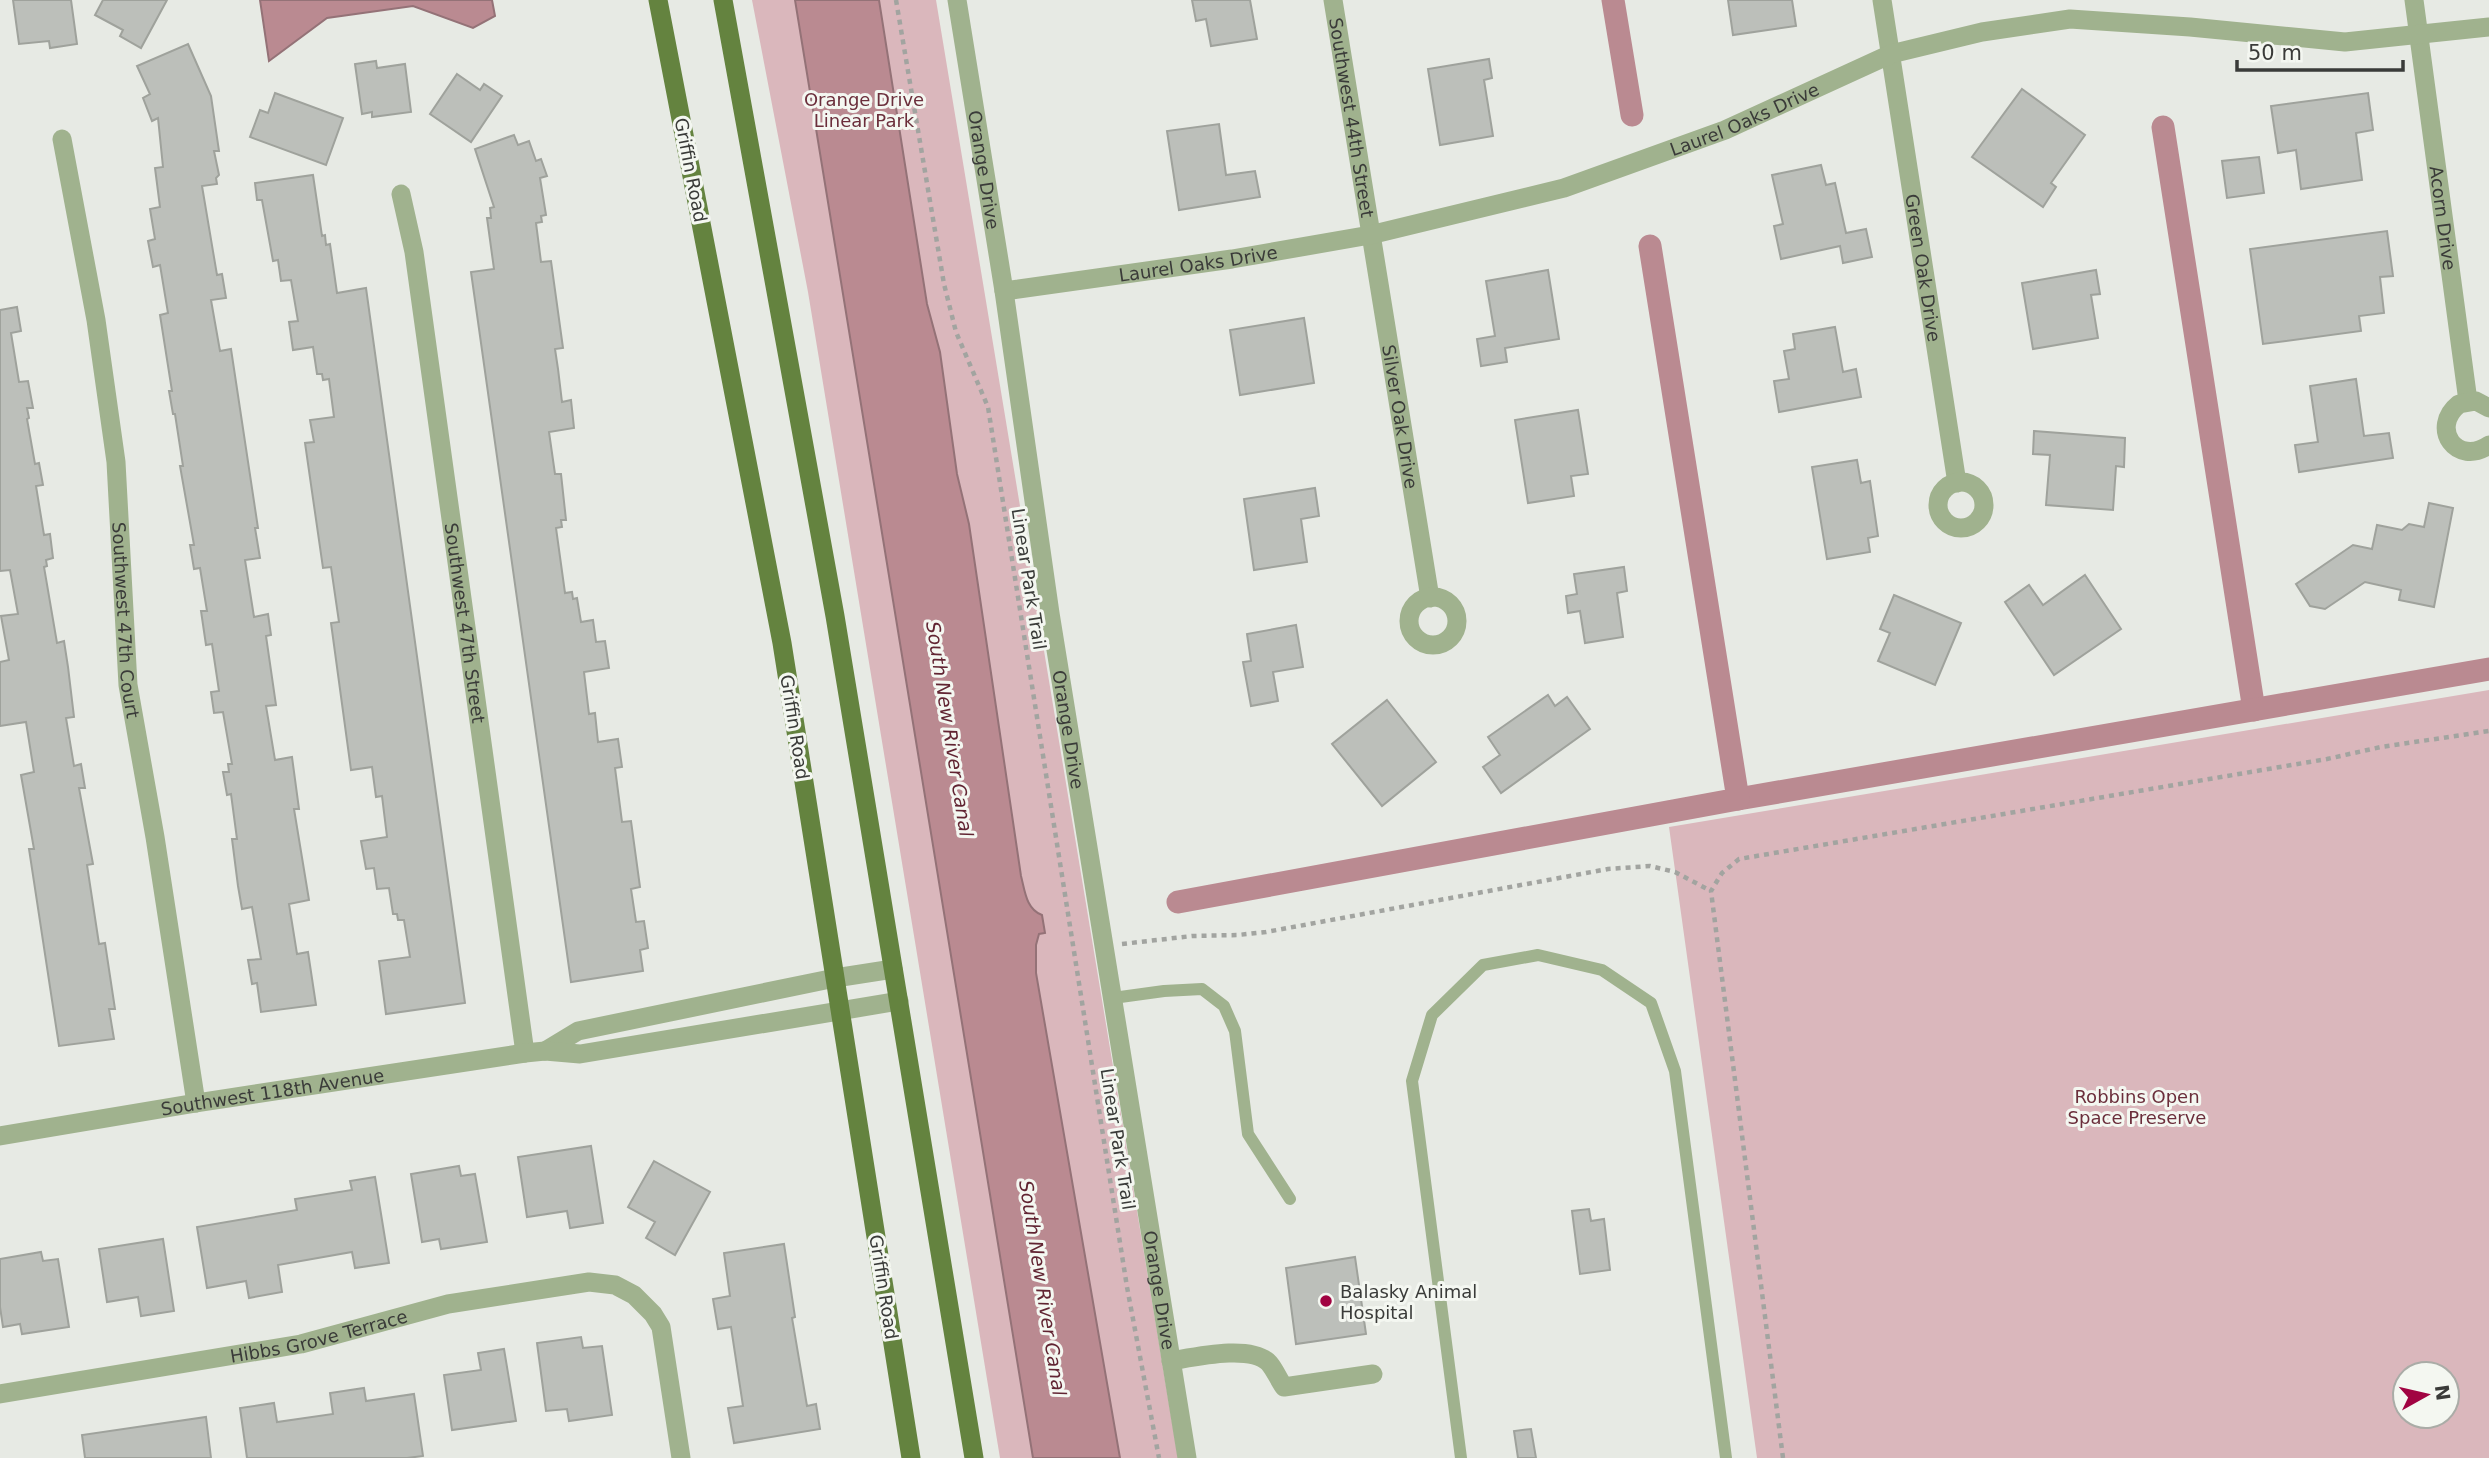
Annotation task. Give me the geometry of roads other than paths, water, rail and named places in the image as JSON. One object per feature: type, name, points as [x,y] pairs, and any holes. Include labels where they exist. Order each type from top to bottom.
[{"type":"main road","name":"Griffin Road","points":[[658,0],[782,643],[911,1458]]},
{"type":"main road","points":[[723,0],[835,616],[974,1458]]},
{"type":"street","name":"Orange Drive","points":[[957,0],[1004,291],[1050,613],[1187,1458]]},
{"type":"street","name":"Southwest 44th Street","points":[[1333,0],[1370,235]]},
{"type":"street","name":"Green Oak Drive","points":[[1882,0],[1957,483]]},
{"type":"street","name":"Acorn Drive","points":[[2414,0],[2468,401]]},
{"type":"street","name":"Laurel Oaks Drive","points":[[1004,291],[1232,259],[1370,235],[1564,188],[1725,130],[1891,54],[1982,32],[2070,19],[2190,27],[2345,43],[2489,27]]},
{"type":"street","name":"Southwest 47th Court","points":[[62,139],[96,320],[116,462],[128,685],[196,1103]]},
{"type":"street","name":"Southwest 47th Street","points":[[401,194],[414,252],[525,1053]]},
{"type":"street","name":"Silver Oak Drive","points":[[1370,235],[1430,597]]},
{"type":"street","points":[[2489,408],[2476,401],[2459,404],[2452,409],[2448,417],[2447,435],[2451,443],[2466,452],[2475,452],[2489,445]]},
{"type":"street","name":"Southwest 118th Avenue","points":[[545,1051],[578,1031],[835,978],[893,969]]},
{"type":"street","name":"Southwest 118th Avenue","points":[[0,1136],[525,1053],[545,1051],[580,1054],[899,1001]]},
{"type":"street","name":"Hibbs Grove Terrace","points":[[0,1394],[302,1344],[434,1307],[577,1283],[601,1282],[615,1285],[634,1295],[653,1314],[661,1327],[681,1458]]},
{"type":"street","points":[[1171,1361],[1240,1353],[1253,1355],[1268,1361],[1283,1387],[1373,1374]]},
{"type":"lane","points":[[1461,1458],[1412,1082],[1432,1015],[1483,965],[1538,955],[1602,970],[1651,1003],[1675,1071],[1726,1458]]},
{"type":"lane","points":[[1113,998],[1202,989],[1224,1006],[1235,1031],[1248,1134],[1290,1199]]},
{"type":"water","points":[[260,0],[492,0],[495,16],[473,28],[413,6],[327,18],[269,61]]},
{"type":"water","name":"South New River Canal","points":[[795,0],[879,0],[927,304],[940,352],[957,474],[969,524],[1021,876],[1029,904],[1042,915],[1045,933],[1039,934],[1036,945],[1036,973],[1120,1458],[1033,1458]]},
{"type":"waterway","points":[[1613,0],[1632,115]]},
{"type":"waterway","points":[[2163,127],[2254,710]]},
{"type":"waterway","points":[[1178,902],[1738,799],[1650,246]]},
{"type":"waterway","points":[[1738,799],[2489,669]]},
{"type":"place","name":"Balasky Animal Hospital","points":[[1326,1301]]},
{"type":"park label","name":"Orange Drive Linear Park","points":[[864,109]]},
{"type":"park label","name":"Robbins Open Space Preserve","points":[[2137,1106]]}]
